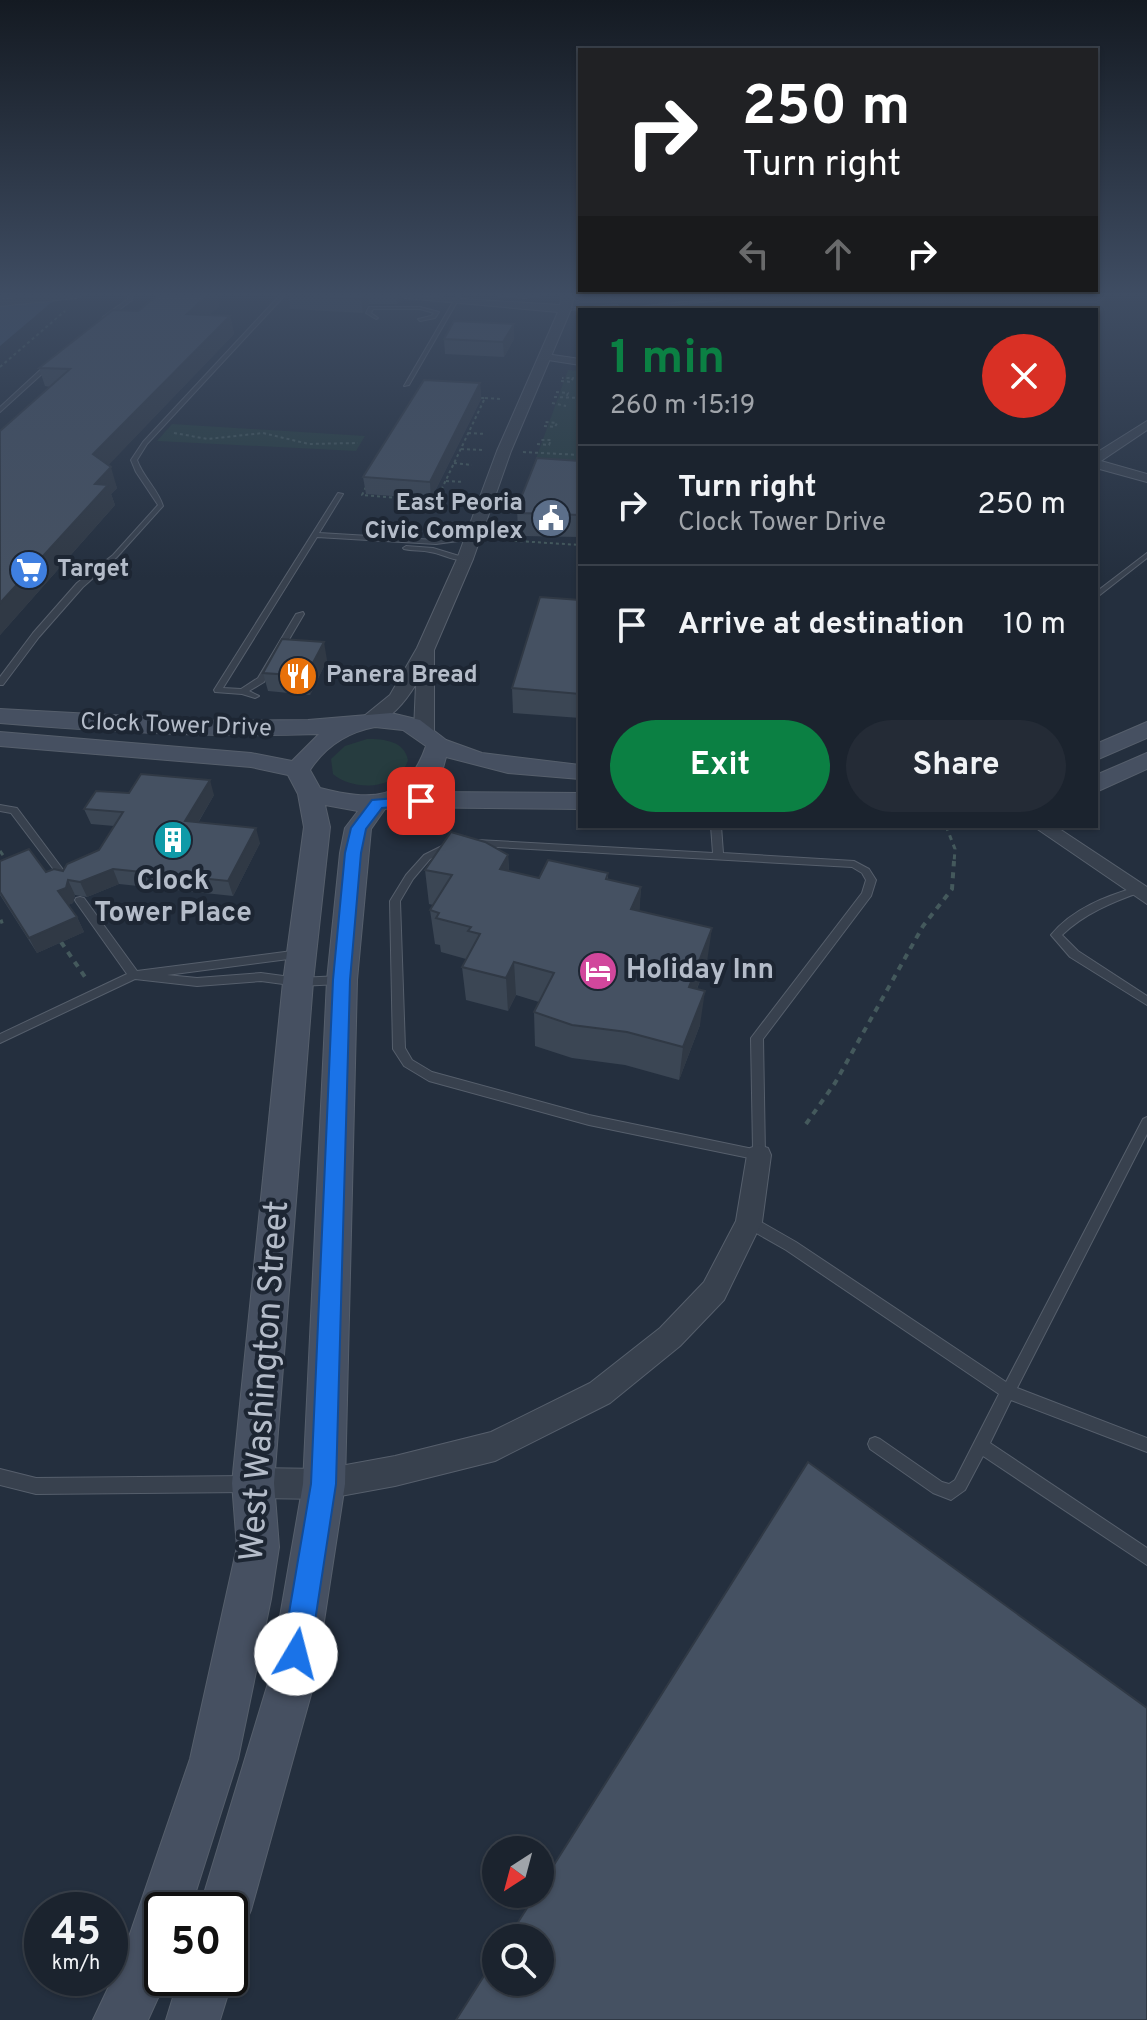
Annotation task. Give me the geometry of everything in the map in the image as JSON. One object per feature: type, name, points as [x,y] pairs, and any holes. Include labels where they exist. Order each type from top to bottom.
[{"type":"main road","name":"Clock Tower Drive","points":[[0,716],[109,726],[266,730],[407,723],[431,738]]},
{"type":"main road","points":[[304,782],[316,745],[360,723]]},
{"type":"main road","points":[[0,728],[128,736],[247,735],[266,730]]},
{"type":"main road","points":[[1098,752],[1147,729]]},
{"type":"main road","points":[[431,738],[491,764],[578,772]]},
{"type":"main road","name":"West Washington Street","points":[[230,1892],[292,1680],[324,1484],[342,980],[355,843],[358,828],[433,769],[431,738]]},
{"type":"main road","name":"Clock Tower Drive","points":[[0,739],[251,760],[353,804],[388,802]]},
{"type":"main road","points":[[1098,783],[1147,760]]},
{"type":"main road","name":"West Washington Street","points":[[170,1892],[214,1759],[258,1547],[253,1483],[300,968],[317,827],[304,782]]},
{"type":"main road","points":[[388,802],[578,801]]},
{"type":"main road","name":"West Washington Street","points":[[120,2020],[144,1970]]},
{"type":"main road","points":[[193,2020],[200,1996]]},
{"type":"street","points":[[360,723],[398,698],[426,648],[465,559],[504,451],[532,389]]},
{"type":"street","points":[[1098,461],[1147,425]]},
{"type":"street","points":[[1098,463],[1147,478]]},
{"type":"street","points":[[426,648],[431,738]]},
{"type":"street","points":[[1045,828],[1142,894]]},
{"type":"street","points":[[253,1483],[324,1484],[395,1471],[495,1446],[600,1393],[670,1337],[714,1291],[749,1222],[759,1155]]},
{"type":"lane","points":[[0,410],[23,389]]},
{"type":"lane","points":[[0,683],[36,635],[80,585],[115,556],[161,505],[153,489],[138,472],[134,460],[145,443],[195,389]]},
{"type":"lane","points":[[255,696],[218,690],[340,494]]},
{"type":"lane","points":[[312,539],[436,542],[473,537]]},
{"type":"lane","points":[[312,539],[433,550],[465,559]]},
{"type":"lane","points":[[1098,594],[1147,555]]},
{"type":"lane","points":[[243,692],[261,680],[300,614]]},
{"type":"lane","points":[[0,808],[14,810],[67,881]]},
{"type":"lane","points":[[716,828],[718,856]]},
{"type":"lane","points":[[477,843],[854,864],[866,871],[871,880],[867,894],[757,1038],[759,1155],[589,1120],[429,1076],[408,1063],[399,1049],[395,901],[409,877],[427,857],[447,847],[477,843]]},
{"type":"lane","points":[[1142,894],[1112,898],[1071,919],[1056,935],[1074,954],[1147,1001]]},
{"type":"lane","points":[[80,900],[134,975],[197,982],[261,977],[300,968]]},
{"type":"lane","points":[[0,1039],[134,975],[300,968],[342,980]]},
{"type":"lane","points":[[875,1444],[938,1488],[951,1492],[960,1485],[1147,1122]]},
{"type":"lane","points":[[749,1222],[791,1246],[1008,1392],[1147,1445]]},
{"type":"lane","points":[[980,1445],[1147,1557]]},
{"type":"lane","points":[[0,1477],[36,1486],[253,1483]]},
{"type":"path","points":[[556,392],[568,393],[566,398]]},
{"type":"path","points":[[554,397],[578,398]]},
{"type":"path","points":[[472,398],[501,399]]},
{"type":"path","points":[[369,483],[362,495],[436,501],[485,398]]},
{"type":"path","points":[[552,403],[566,406]]},
{"type":"path","points":[[167,432],[208,439],[263,433],[309,444],[358,443]]},
{"type":"path","points":[[468,433],[486,434]]},
{"type":"path","points":[[455,448],[494,451]]},
{"type":"path","points":[[523,452],[578,457]]},
{"type":"path","points":[[453,463],[472,465]]},
{"type":"path","points":[[569,470],[578,469]]},
{"type":"path","points":[[445,481],[464,482]]},
{"type":"path","points":[[437,497],[456,499]]},
{"type":"path","points":[[502,540],[578,545]]},
{"type":"path","points":[[806,1124],[835,1083],[923,926],[952,889],[955,849],[947,828]]},
{"type":"path","points":[[0,851],[15,873]]},
{"type":"path","points":[[61,942],[85,977]]},
{"type":"green space","points":[[561,389],[578,389],[578,479],[529,478]]},
{"type":"green space","points":[[172,424],[365,436],[356,451],[157,441]]},
{"type":"green space","points":[[367,739],[398,745],[408,760],[403,770],[386,782],[375,785],[352,784],[333,774],[331,759],[345,746]]},
{"type":"building","points":[[47,389],[157,389],[93,454],[111,467],[95,484],[108,485],[0,603],[0,431]]},
{"type":"building","points":[[418,389],[477,389],[430,482],[363,477]]},
{"type":"building","points":[[537,458],[578,461],[578,515],[520,513],[522,508],[517,508]]},
{"type":"building","points":[[540,597],[578,600],[578,694],[512,688]]},
{"type":"building","points":[[282,639],[324,642],[306,676],[263,673]]},
{"type":"building","points":[[141,774],[210,780],[185,821],[256,828],[228,881],[113,869],[80,882],[68,880],[66,888],[58,891],[77,917],[29,938],[0,892],[0,861],[29,849],[46,872],[54,869],[63,871],[67,864],[99,850],[123,812],[84,809],[96,791],[129,793]]},
{"type":"building","name":"Holiday Inn","points":[[451,832],[485,842],[508,855],[500,869],[539,878],[548,860],[608,873],[606,879],[641,887],[631,909],[712,928],[689,987],[705,991],[683,1047],[627,1032],[572,1025],[534,1012],[554,973],[514,962],[506,978],[462,967],[480,934],[468,931],[471,927],[436,918],[439,913],[430,910],[452,875],[425,870]]},
{"type":"building","points":[[808,1462],[1147,1708],[1147,2020],[456,2020],[482,1979],[482,1996],[554,1996],[554,1924],[517,1924],[527,1908],[554,1908],[554,1865]]},
{"type":"place","name":"East Peoria Civic Complex","points":[[551,518]]},
{"type":"place","name":"Target","points":[[29,570]]},
{"type":"place","name":"Panera Bread","points":[[298,676]]},
{"type":"place","name":"Clock Tower Place","points":[[173,840]]},
{"type":"place","name":"Holiday Inn","points":[[598,971]]},
{"type":"route","points":[[296,1654],[324,1484],[342,980],[353,853],[358,828],[377,803],[421,801]]}]
